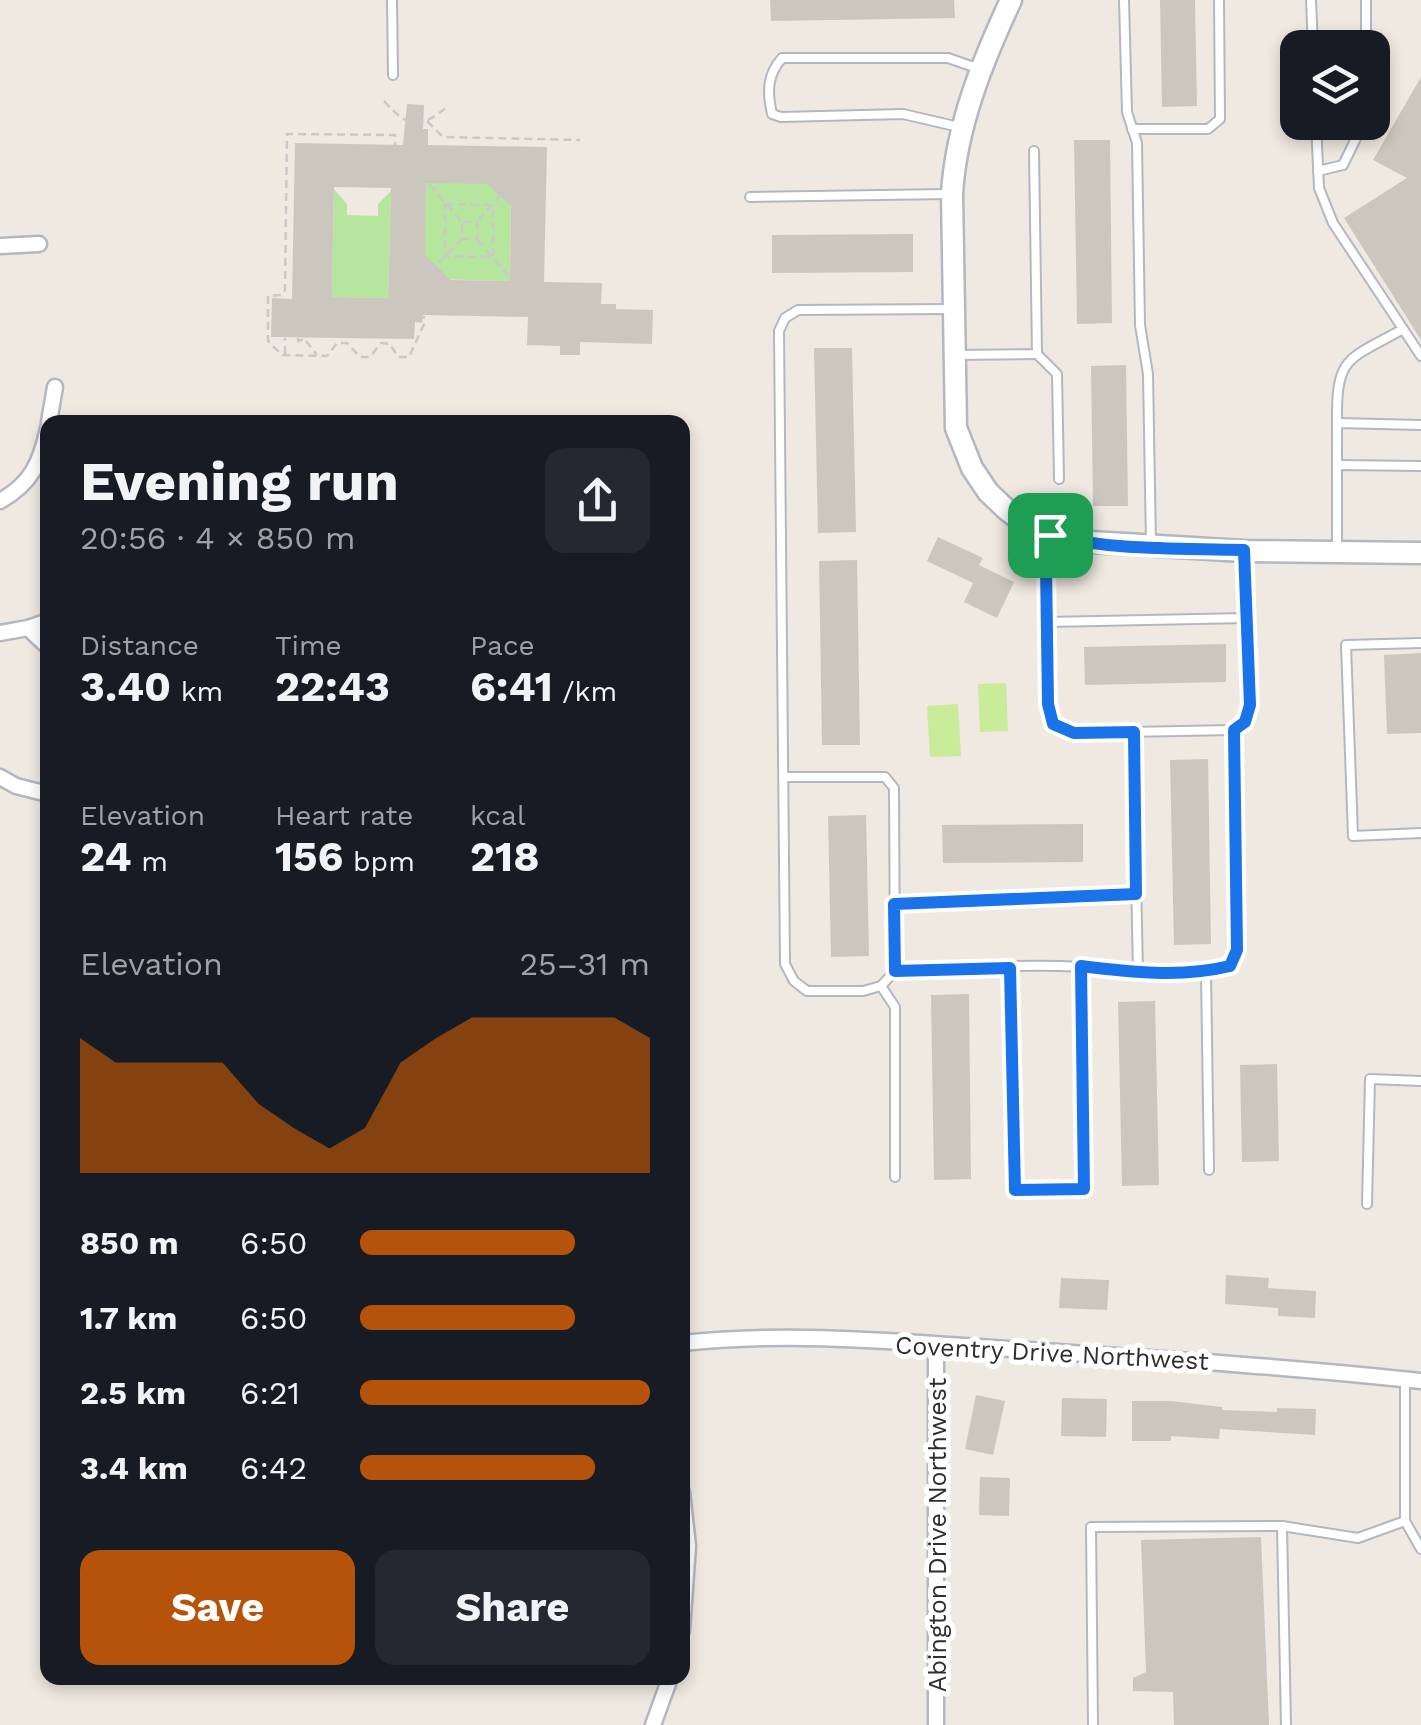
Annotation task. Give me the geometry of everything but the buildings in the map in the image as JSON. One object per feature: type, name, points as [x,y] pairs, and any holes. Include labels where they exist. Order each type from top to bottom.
[{"type":"street","points":[[1012,0],[981,70],[963,128],[952,194],[956,428],[972,468],[988,492],[1027,525],[1074,541],[1152,547],[1421,553]]},
{"type":"street","points":[[0,246],[39,244]]},
{"type":"street","points":[[50,415],[56,386]]},
{"type":"street","points":[[0,501],[32,478],[40,461]]},
{"type":"street","points":[[0,633],[40,623]]},
{"type":"street","points":[[28,628],[40,639]]},
{"type":"street","points":[[0,777],[40,792]]},
{"type":"street","name":"Coventry Drive Northwest","points":[[690,1343],[734,1338],[936,1344],[1316,1369],[1413,1380]]},
{"type":"street","name":"Abington Drive Northwest","points":[[936,1344],[936,1725]]},
{"type":"street","points":[[653,1725],[667,1685]]},
{"type":"lane","points":[[392,0],[393,75]]},
{"type":"lane","points":[[1124,0],[1126,112],[1136,143],[1140,325],[1148,374],[1152,547]]},
{"type":"lane","points":[[1132,129],[1208,129],[1220,119],[1219,0]]},
{"type":"lane","points":[[1311,0],[1312,30]]},
{"type":"lane","points":[[1366,0],[1366,30]]},
{"type":"lane","points":[[963,128],[903,114],[781,118],[772,114],[768,84],[782,58],[948,58],[981,70]]},
{"type":"lane","points":[[1317,140],[1319,188],[1333,223],[1421,356]]},
{"type":"lane","points":[[1318,172],[1343,165],[1355,140]]},
{"type":"lane","points":[[1034,151],[1037,354],[1057,374],[1058,479]]},
{"type":"lane","points":[[750,197],[952,194]]},
{"type":"lane","points":[[783,777],[885,777],[894,788],[895,971],[881,986],[863,991],[808,991],[794,982],[785,964],[778,331],[785,318],[798,310],[952,309]]},
{"type":"lane","points":[[1337,552],[1339,375],[1346,363],[1403,329]]},
{"type":"lane","points":[[953,355],[1037,354]]},
{"type":"lane","points":[[1337,423],[1421,425]]},
{"type":"lane","points":[[1337,464],[1421,466]]},
{"type":"lane","points":[[1050,535],[1048,704],[1053,724],[1074,733],[1234,730],[1245,722],[1250,705],[1244,550]]},
{"type":"lane","points":[[1046,622],[1246,618]]},
{"type":"lane","points":[[1421,643],[1346,645],[1353,836],[1421,834]]},
{"type":"lane","points":[[895,971],[1081,966],[1138,973],[1206,972],[1230,966],[1237,950],[1234,730]]},
{"type":"lane","points":[[1134,732],[1138,973]]},
{"type":"lane","points":[[894,904],[1136,894]]},
{"type":"lane","points":[[1010,968],[1015,1190],[1084,1189],[1081,966]]},
{"type":"lane","points":[[1206,972],[1209,1170]]},
{"type":"lane","points":[[881,986],[895,1007],[895,1177]]},
{"type":"lane","points":[[1367,1204],[1370,1079],[1421,1081]]},
{"type":"lane","points":[[1413,1380],[1406,1522],[1421,1549]]},
{"type":"lane","points":[[1093,1725],[1091,1527],[1282,1526],[1358,1538],[1406,1522]]},
{"type":"lane","points":[[1282,1526],[1286,1725]]},
{"type":"path","points":[[384,101],[406,122],[427,122],[448,106]]},
{"type":"path","points":[[427,122],[443,137],[580,140]]},
{"type":"path","points":[[395,150],[395,135],[288,134],[285,290],[282,296],[268,296],[267,336],[274,350],[285,356],[328,356],[337,343],[347,343],[360,357],[370,357],[381,343],[390,344],[398,357],[408,357],[424,316]]},
{"type":"path","points":[[430,185],[462,222],[462,239],[430,272]]},
{"type":"path","points":[[506,190],[477,222],[477,239],[508,275]]},
{"type":"path","points":[[446,204],[493,205]]},
{"type":"path","points":[[445,256],[446,204]]},
{"type":"path","points":[[493,205],[493,257]]},
{"type":"path","points":[[462,222],[477,222]]},
{"type":"path","points":[[462,239],[477,239]]},
{"type":"path","points":[[445,256],[493,257]]},
{"type":"path","points":[[285,338],[285,356]]},
{"type":"path","points":[[298,338],[306,340],[318,356]]},
{"type":"green space","points":[[426,182],[503,184],[511,192],[510,281],[432,279],[424,270]]},
{"type":"green space","points":[[334,189],[347,204],[347,215],[378,216],[378,204],[391,191],[388,298],[332,297]]},
{"type":"green space","points":[[1006,683],[1008,731],[980,732],[978,684]]},
{"type":"green space","points":[[958,704],[961,756],[930,757],[927,706]]},
{"type":"route","points":[[1050,535],[1126,546],[1244,550],[1250,705],[1245,722],[1234,730],[1237,950],[1230,966],[1206,972],[1138,973],[1081,966],[1084,1189],[1015,1190],[1010,968],[895,971],[894,904],[1136,894],[1134,732],[1074,733],[1053,724],[1048,704],[1046,566],[1050,535]]}]
